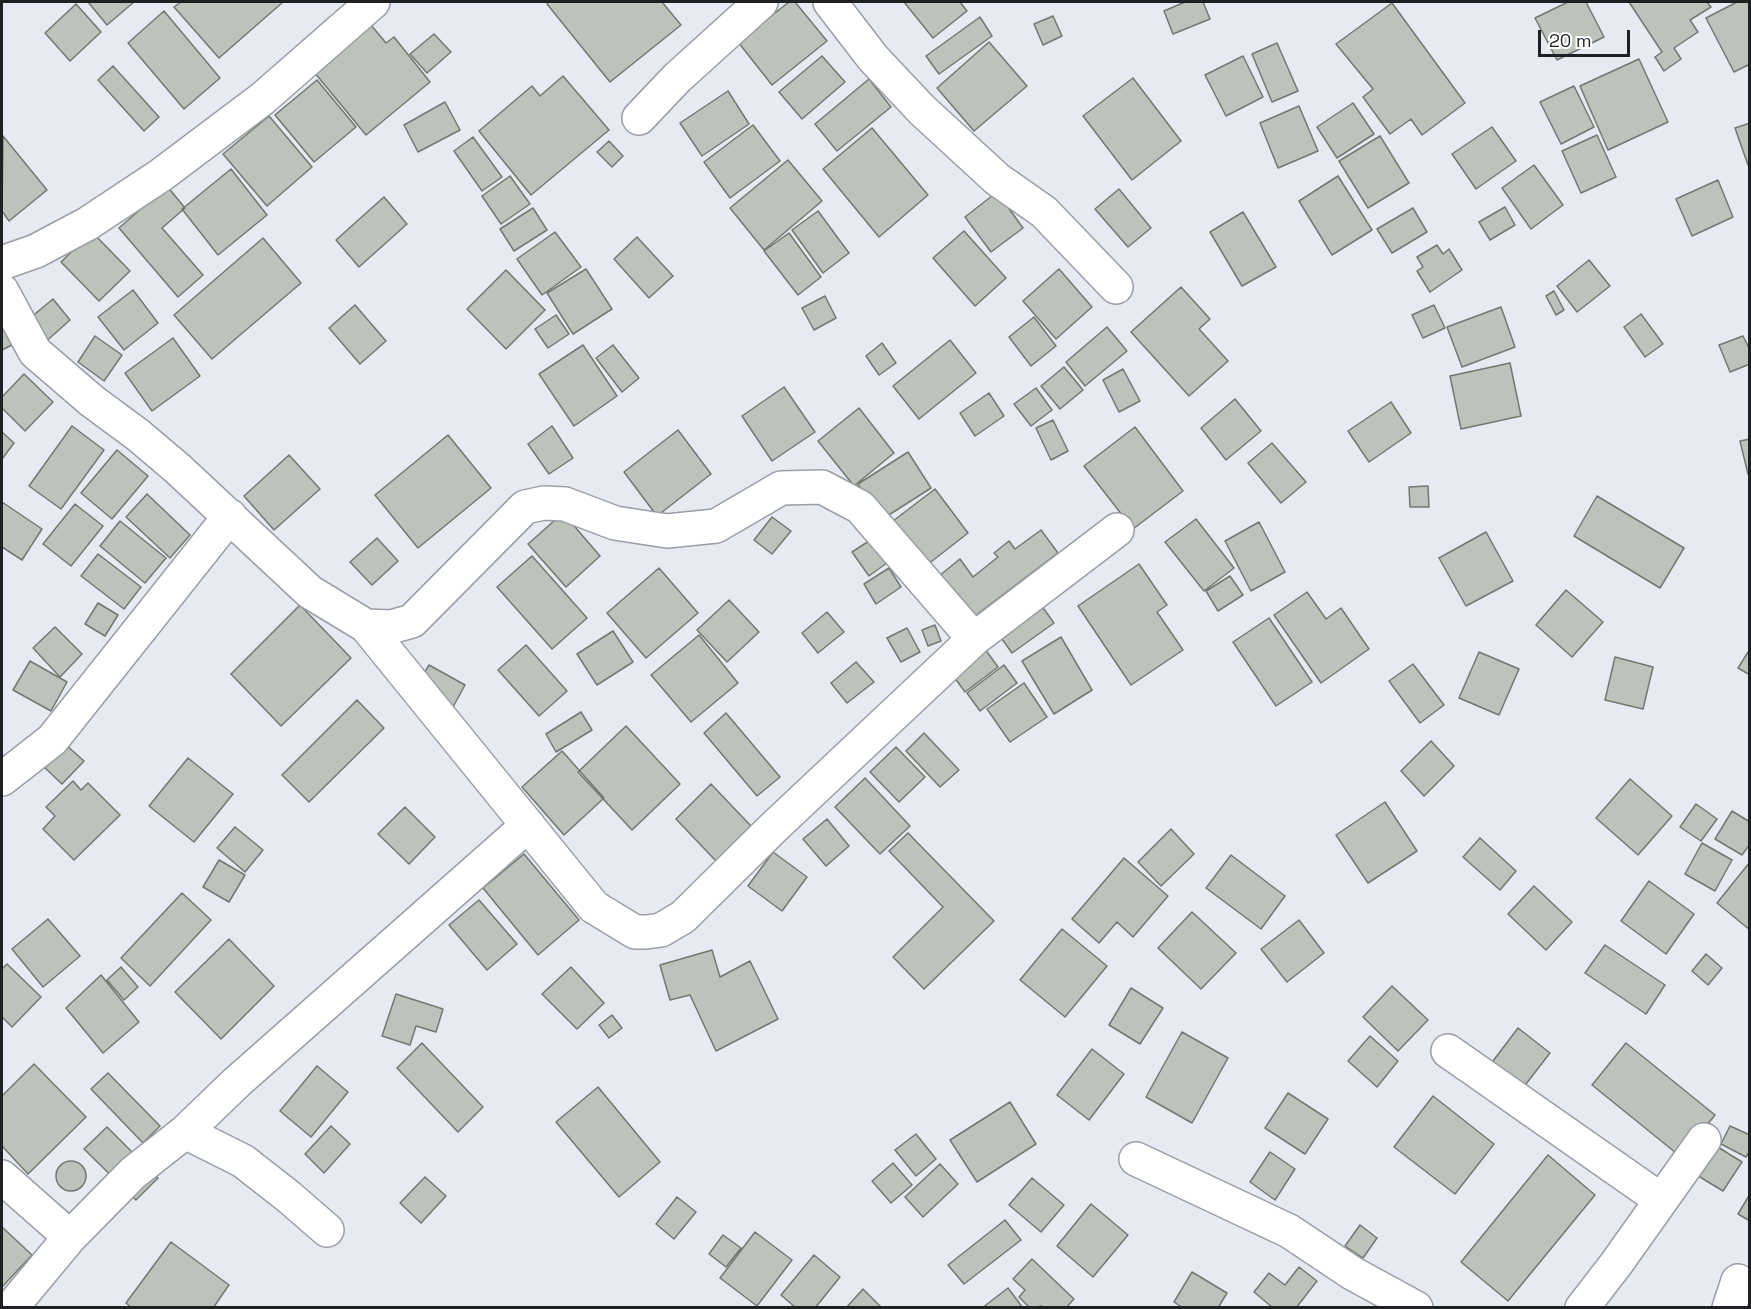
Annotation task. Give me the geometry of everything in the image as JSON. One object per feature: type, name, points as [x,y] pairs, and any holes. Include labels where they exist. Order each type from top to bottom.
[{"type":"street","points":[[2,263],[36,251],[87,224],[161,175],[261,99],[374,2]]},
{"type":"street","points":[[639,118],[677,78],[761,2]]},
{"type":"street","points":[[830,2],[873,58],[922,110],[997,179],[1044,212],[1116,287]]},
{"type":"street","points":[[2,291],[35,352],[92,401],[138,435],[230,516],[310,592],[366,626],[594,907],[635,932],[661,930],[683,917],[772,829],[974,639],[1117,530]]},
{"type":"street","points":[[366,626],[391,627],[412,621],[525,507],[565,504],[615,523],[668,531],[716,526],[781,488],[822,487],[860,507],[974,639]]},
{"type":"street","points":[[2,780],[52,740],[230,516]]},
{"type":"street","points":[[12,1308],[70,1237],[132,1173],[185,1132],[237,1082],[528,825]]},
{"type":"street","points":[[1448,1051],[1661,1200]]},
{"type":"street","points":[[185,1132],[243,1161],[327,1230]]},
{"type":"street","points":[[1582,1308],[1704,1140]]},
{"type":"street","points":[[1136,1159],[1289,1231],[1352,1273],[1416,1308]]},
{"type":"street","points":[[2,1177],[70,1237]]},
{"type":"building","points":[[88,2],[134,2],[107,25]]},
{"type":"building","points":[[181,2],[283,2],[219,58],[174,7]]},
{"type":"building","points":[[549,2],[662,2],[681,25],[610,82],[547,4]]},
{"type":"building","points":[[789,2],[795,2],[827,41],[772,85],[738,42]]},
{"type":"building","points":[[904,2],[960,2],[967,11],[933,38]]},
{"type":"building","points":[[1185,2],[1203,2],[1210,19],[1173,34],[1164,11]]},
{"type":"building","points":[[1568,2],[1586,2],[1604,37],[1557,60],[1535,18]]},
{"type":"building","points":[[1629,2],[1707,2],[1711,7],[1690,20],[1698,32],[1674,48],[1681,59],[1664,71],[1655,57],[1662,52]]},
{"type":"building","points":[[1737,2],[1750,2],[1750,64],[1734,72],[1706,18]]},
{"type":"building","points":[[1392,3],[1465,103],[1422,135],[1411,119],[1390,134],[1363,97],[1373,89],[1336,44]]},
{"type":"building","points":[[76,4],[101,32],[70,61],[45,33]]},
{"type":"building","points":[[164,11],[220,78],[184,109],[128,43]]},
{"type":"building","points":[[1053,16],[1062,36],[1043,45],[1034,24]]},
{"type":"building","points":[[980,17],[992,36],[939,74],[926,56]]},
{"type":"building","points":[[371,25],[386,43],[394,37],[430,82],[366,135],[314,72]]},
{"type":"building","points":[[434,34],[451,52],[427,73],[410,54]]},
{"type":"building","points":[[989,42],[1027,86],[974,131],[937,88]]},
{"type":"building","points":[[1277,43],[1298,91],[1272,102],[1252,54]]},
{"type":"building","points":[[822,56],[845,82],[802,119],[779,92]]},
{"type":"building","points":[[1243,56],[1263,97],[1226,116],[1205,75]]},
{"type":"building","points":[[1639,59],[1668,122],[1608,150],[1580,86]]},
{"type":"building","points":[[113,66],[159,117],[144,131],[98,80]]},
{"type":"building","points":[[563,76],[609,130],[531,195],[479,131],[532,86],[540,96]]},
{"type":"building","points":[[1133,78],[1181,141],[1132,180],[1083,116]]},
{"type":"building","points":[[869,79],[891,107],[837,151],[815,124]]},
{"type":"building","points":[[317,80],[356,127],[314,162],[275,115]]},
{"type":"building","points":[[1574,86],[1594,127],[1561,144],[1540,102]]},
{"type":"building","points":[[728,91],[749,124],[702,156],[680,123]]},
{"type":"building","points":[[445,102],[460,130],[418,152],[404,125]]},
{"type":"building","points":[[1353,103],[1374,134],[1337,158],[1317,127]]},
{"type":"building","points":[[1299,106],[1318,151],[1278,168],[1260,123]]},
{"type":"building","points":[[269,116],[312,167],[267,206],[223,154]]},
{"type":"building","points":[[1750,123],[1750,165],[1748,165],[1735,128]]},
{"type":"building","points":[[753,125],[780,161],[730,198],[704,162]]},
{"type":"building","points":[[1492,127],[1516,161],[1476,189],[1452,154]]},
{"type":"building","points":[[872,128],[928,195],[879,237],[823,169]]},
{"type":"building","points":[[1597,135],[1616,177],[1581,193],[1562,151]]},
{"type":"building","points":[[3,136],[47,190],[9,221],[2,211]]},
{"type":"building","points":[[1380,136],[1409,183],[1368,208],[1339,161]]},
{"type":"building","points":[[473,137],[502,177],[482,191],[454,151]]},
{"type":"building","points":[[609,141],[623,156],[612,167],[597,152]]},
{"type":"building","points":[[788,160],[822,201],[764,250],[730,208]]},
{"type":"building","points":[[1534,165],[1563,205],[1531,229],[1502,188]]},
{"type":"building","points":[[231,169],[267,215],[218,255],[182,209]]},
{"type":"building","points":[[510,176],[530,204],[501,224],[482,196]]},
{"type":"building","points":[[1338,176],[1372,230],[1332,255],[1299,201]]},
{"type":"building","points":[[1718,180],[1733,217],[1692,236],[1676,199]]},
{"type":"building","points":[[167,186],[185,208],[162,228],[203,275],[178,297],[119,228]]},
{"type":"building","points":[[1119,189],[1151,228],[1128,247],[1095,209]]},
{"type":"building","points":[[997,192],[1023,228],[991,252],[965,217]]},
{"type":"building","points":[[384,197],[407,224],[359,267],[336,240]]},
{"type":"building","points":[[1505,207],[1515,225],[1490,240],[1479,222]]},
{"type":"building","points":[[533,208],[547,230],[514,251],[500,229]]},
{"type":"building","points":[[1413,208],[1427,232],[1392,253],[1377,229]]},
{"type":"building","points":[[818,211],[849,253],[823,273],[792,230]]},
{"type":"building","points":[[1243,212],[1276,267],[1242,286],[1210,232]]},
{"type":"building","points":[[964,231],[1006,278],[975,306],[933,258]]},
{"type":"building","points":[[92,232],[130,271],[99,301],[61,262]]},
{"type":"building","points":[[555,232],[581,267],[542,295],[517,259]]},
{"type":"building","points":[[789,233],[821,277],[798,295],[764,251]]},
{"type":"building","points":[[637,237],[673,276],[649,298],[614,259]]},
{"type":"building","points":[[263,238],[301,283],[212,359],[174,315]]},
{"type":"building","points":[[1437,245],[1443,254],[1449,249],[1462,270],[1430,292],[1417,271],[1423,267],[1417,257]]},
{"type":"building","points":[[1589,260],[1610,286],[1577,312],[1557,286]]},
{"type":"building","points":[[586,269],[612,309],[573,334],[547,293]]},
{"type":"building","points":[[1059,269],[1092,307],[1056,339],[1023,301]]},
{"type":"building","points":[[506,270],[545,310],[506,349],[467,309]]},
{"type":"building","points":[[1181,287],[1210,319],[1199,329],[1228,361],[1189,396],[1131,332]]},
{"type":"building","points":[[133,290],[158,323],[124,350],[98,317]]},
{"type":"building","points":[[1554,291],[1564,310],[1556,315],[1546,296]]},
{"type":"building","points":[[825,296],[836,318],[814,330],[802,308]]},
{"type":"building","points":[[53,299],[70,320],[42,345],[24,323]]},
{"type":"building","points":[[355,305],[386,341],[360,364],[329,328]]},
{"type":"building","points":[[1434,305],[1445,328],[1423,338],[1412,315]]},
{"type":"building","points":[[1501,307],[1515,347],[1462,367],[1447,327]]},
{"type":"building","points":[[1641,314],[1663,344],[1645,357],[1624,327]]},
{"type":"building","points":[[556,315],[569,334],[548,348],[535,329]]},
{"type":"building","points":[[1034,317],[1056,346],[1031,366],[1009,337]]},
{"type":"building","points":[[2,318],[14,344],[2,350]]},
{"type":"building","points":[[1107,327],[1127,351],[1085,386],[1066,362]]},
{"type":"building","points":[[95,336],[122,355],[104,381],[78,362]]},
{"type":"building","points":[[1743,336],[1750,350],[1750,364],[1730,372],[1719,345]]},
{"type":"building","points":[[173,338],[200,376],[152,411],[125,373]]},
{"type":"building","points":[[950,340],[976,373],[919,419],[893,386]]},
{"type":"building","points":[[882,343],[896,363],[879,375],[866,356]]},
{"type":"building","points":[[583,345],[617,396],[574,426],[539,374]]},
{"type":"building","points":[[613,345],[639,378],[622,392],[596,358]]},
{"type":"building","points":[[1510,363],[1521,416],[1461,429],[1450,376]]},
{"type":"building","points":[[1064,367],[1083,390],[1060,409],[1041,386]]},
{"type":"building","points":[[1123,369],[1140,401],[1119,412],[1103,380]]},
{"type":"building","points":[[24,374],[53,402],[25,431],[2,408],[2,397]]},
{"type":"building","points":[[784,387],[815,432],[772,461],[742,416]]},
{"type":"building","points":[[1036,388],[1052,410],[1031,426],[1014,404]]},
{"type":"building","points":[[989,393],[1004,416],[975,436],[960,413]]},
{"type":"building","points":[[1235,399],[1261,431],[1226,460],[1201,428]]},
{"type":"building","points":[[1391,402],[1411,433],[1369,462],[1348,431]]},
{"type":"building","points":[[859,408],[894,453],[854,486],[818,441]]},
{"type":"building","points":[[1053,420],[1068,451],[1051,460],[1036,428]]},
{"type":"building","points":[[72,426],[104,450],[61,509],[29,486]]},
{"type":"building","points":[[552,426],[573,458],[549,474],[528,444]]},
{"type":"building","points":[[1135,427],[1183,491],[1133,529],[1084,466]]},
{"type":"building","points":[[678,430],[711,474],[657,516],[624,472]]},
{"type":"building","points":[[2,432],[14,443],[2,459]]},
{"type":"building","points":[[448,435],[491,488],[418,548],[375,495]]},
{"type":"building","points":[[1750,439],[1750,474],[1748,474],[1740,441]]},
{"type":"building","points":[[1272,443],[1306,482],[1281,503],[1248,463]]},
{"type":"building","points":[[117,450],[148,476],[112,519],[81,493]]},
{"type":"building","points":[[908,452],[931,488],[881,520],[858,484]]},
{"type":"building","points":[[289,455],[320,489],[274,530],[244,496]]},
{"type":"building","points":[[1428,486],[1429,507],[1410,507],[1409,487]]},
{"type":"building","points":[[935,489],[968,533],[927,565],[893,521]]},
{"type":"building","points":[[147,494],[190,535],[170,558],[126,517]]},
{"type":"building","points":[[1597,496],[1684,548],[1660,588],[1574,536]]},
{"type":"building","points":[[2,502],[42,529],[22,560],[2,547]]},
{"type":"building","points":[[75,504],[103,526],[71,566],[43,544]]},
{"type":"building","points":[[563,513],[600,556],[566,587],[528,544]]},
{"type":"building","points":[[772,517],[791,531],[772,554],[754,540]]},
{"type":"building","points":[[1196,519],[1234,568],[1204,591],[1165,542]]},
{"type":"building","points":[[120,521],[166,558],[145,583],[100,546]]},
{"type":"building","points":[[1259,522],[1285,572],[1251,591],[1225,541]]},
{"type":"building","points":[[1041,530],[1058,553],[971,619],[939,576],[960,559],[973,577],[998,557],[994,553],[1009,541],[1015,549]]},
{"type":"building","points":[[1486,532],[1513,581],[1466,606],[1439,558]]},
{"type":"building","points":[[377,538],[398,561],[372,585],[350,562]]},
{"type":"building","points":[[872,539],[888,562],[869,576],[852,552]]},
{"type":"building","points":[[98,554],[141,587],[124,609],[81,576]]},
{"type":"building","points":[[532,556],[587,618],[552,649],[497,587]]},
{"type":"building","points":[[1139,564],[1167,605],[1157,612],[1183,650],[1131,685],[1078,606]]},
{"type":"building","points":[[659,568],[698,613],[646,658],[607,613]]},
{"type":"building","points":[[889,568],[901,587],[876,604],[864,584]]},
{"type":"building","points":[[1230,576],[1243,595],[1218,611],[1206,591]]},
{"type":"building","points":[[1566,590],[1603,622],[1572,657],[1536,625]]},
{"type":"building","points":[[1307,592],[1326,619],[1341,608],[1369,649],[1321,683],[1274,615]]},
{"type":"building","points":[[1036,598],[1054,623],[1012,653],[994,628]]},
{"type":"building","points":[[729,600],[759,632],[727,662],[697,630]]},
{"type":"building","points":[[98,603],[118,615],[105,636],[85,624]]},
{"type":"building","points":[[300,605],[351,658],[281,726],[231,674]]},
{"type":"building","points":[[827,612],[844,632],[818,653],[802,633]]},
{"type":"building","points":[[1269,618],[1312,682],[1276,706],[1233,642]]},
{"type":"building","points":[[935,625],[941,641],[928,646],[922,630]]},
{"type":"building","points":[[55,627],[82,654],[60,677],[33,648]]},
{"type":"building","points":[[907,628],[920,652],[901,662],[887,638]]},
{"type":"building","points":[[613,631],[633,662],[597,685],[577,654]]},
{"type":"building","points":[[699,635],[738,683],[691,722],[651,675]]},
{"type":"building","points":[[1061,637],[1092,690],[1054,714],[1022,661]]},
{"type":"building","points":[[526,645],[567,691],[539,716],[498,670]]},
{"type":"building","points":[[982,645],[998,667],[965,692],[949,670]]},
{"type":"building","points":[[1750,649],[1750,675],[1738,668]]},
{"type":"building","points":[[1479,652],[1519,669],[1499,715],[1459,698]]},
{"type":"building","points":[[1615,657],[1653,667],[1643,709],[1605,700]]},
{"type":"building","points":[[30,661],[67,682],[51,711],[13,690]]},
{"type":"building","points":[[856,662],[874,682],[847,703],[831,683]]},
{"type":"building","points":[[1413,664],[1444,705],[1420,723],[1389,681]]},
{"type":"building","points":[[429,665],[465,685],[453,707],[416,687]]},
{"type":"building","points":[[1004,665],[1017,683],[980,711],[967,693]]},
{"type":"building","points":[[1024,683],[1047,717],[1010,742],[987,709]]},
{"type":"building","points":[[357,700],[384,728],[309,802],[282,775]]},
{"type":"building","points":[[581,712],[592,730],[556,752],[546,734]]},
{"type":"building","points":[[726,713],[780,777],[757,796],[704,733]]},
{"type":"building","points":[[626,726],[680,784],[632,830],[578,772]]},
{"type":"building","points":[[924,733],[959,770],[940,787],[906,751]]},
{"type":"building","points":[[1431,741],[1454,766],[1424,796],[1401,771]]},
{"type":"building","points":[[65,744],[84,761],[62,784],[44,767]]},
{"type":"building","points":[[896,747],[925,777],[899,802],[870,772]]},
{"type":"building","points":[[562,751],[604,798],[564,835],[522,787]]},
{"type":"building","points":[[188,758],[233,794],[194,842],[149,806]]},
{"type":"building","points":[[865,778],[910,826],[880,854],[835,807]]},
{"type":"building","points":[[1630,779],[1672,816],[1638,855],[1596,818]]},
{"type":"building","points":[[73,781],[81,790],[88,783],[120,815],[74,860],[43,829],[55,816],[46,807]]},
{"type":"building","points":[[711,784],[751,826],[716,861],[676,819]]},
{"type":"building","points":[[1385,802],[1417,851],[1368,883],[1336,835]]},
{"type":"building","points":[[1696,804],[1717,819],[1701,841],[1680,827]]},
{"type":"building","points":[[405,807],[435,837],[409,864],[378,834]]},
{"type":"building","points":[[1732,811],[1750,822],[1750,844],[1742,855],[1715,839]]},
{"type":"building","points":[[827,819],[849,846],[826,866],[803,839]]},
{"type":"building","points":[[235,827],[263,850],[245,872],[217,848]]},
{"type":"building","points":[[1171,829],[1194,854],[1161,886],[1138,862]]},
{"type":"building","points":[[908,833],[994,921],[924,989],[893,957],[943,907],[889,851]]},
{"type":"building","points":[[1480,838],[1516,871],[1500,890],[1463,857]]},
{"type":"building","points":[[1702,843],[1732,860],[1715,891],[1685,874]]},
{"type":"building","points":[[773,852],[807,877],[782,911],[748,886]]},
{"type":"building","points":[[524,854],[579,920],[538,955],[483,888]]},
{"type":"building","points":[[1231,855],[1285,896],[1261,929],[1206,888]]},
{"type":"building","points":[[1124,858],[1168,896],[1133,937],[1117,922],[1099,943],[1072,919]]},
{"type":"building","points":[[219,860],[245,875],[229,902],[203,887]]},
{"type":"building","points":[[1750,862],[1750,930],[1717,903]]},
{"type":"building","points":[[1649,881],[1694,914],[1666,954],[1621,921]]},
{"type":"building","points":[[1534,886],[1572,922],[1546,950],[1508,914]]},
{"type":"building","points":[[182,893],[211,920],[150,986],[121,958]]},
{"type":"building","points":[[479,900],[517,944],[487,970],[449,925]]},
{"type":"building","points":[[1192,912],[1236,953],[1201,989],[1158,948]]},
{"type":"building","points":[[48,919],[80,956],[43,987],[12,949]]},
{"type":"building","points":[[1299,920],[1324,953],[1287,982],[1261,949]]},
{"type":"building","points":[[1062,929],[1107,966],[1065,1017],[1020,980]]},
{"type":"building","points":[[229,939],[274,986],[221,1039],[175,992]]},
{"type":"building","points":[[1605,945],[1665,985],[1646,1014],[1585,973]]},
{"type":"building","points":[[712,950],[720,977],[750,961],[778,1019],[716,1051],[690,995],[670,1000],[660,965]]},
{"type":"building","points":[[1706,954],[1722,968],[1708,985],[1692,971]]},
{"type":"building","points":[[7,964],[41,997],[12,1027],[2,1017],[2,969]]},
{"type":"building","points":[[121,967],[138,987],[124,1000],[107,980]]},
{"type":"building","points":[[571,967],[604,1003],[577,1029],[542,994]]},
{"type":"building","points":[[101,975],[139,1022],[103,1053],[66,1008]]},
{"type":"building","points":[[1392,986],[1428,1020],[1398,1051],[1363,1017]]},
{"type":"building","points":[[1131,988],[1163,1008],[1140,1044],[1109,1025]]},
{"type":"building","points":[[396,994],[443,1009],[436,1032],[416,1026],[410,1045],[382,1036]]},
{"type":"building","points":[[612,1015],[622,1028],[609,1038],[599,1025]]},
{"type":"building","points":[[1518,1028],[1550,1053],[1519,1093],[1487,1069]]},
{"type":"building","points":[[1182,1032],[1228,1058],[1192,1123],[1146,1097]]},
{"type":"building","points":[[1370,1036],[1398,1061],[1377,1087],[1348,1061]]},
{"type":"building","points":[[422,1043],[483,1107],[458,1132],[397,1068]]},
{"type":"building","points":[[1626,1043],[1715,1115],[1681,1157],[1592,1085]]},
{"type":"building","points":[[1092,1049],[1124,1074],[1089,1120],[1057,1095]]},
{"type":"building","points":[[34,1064],[86,1117],[28,1174],[2,1146],[2,1096]]},
{"type":"building","points":[[317,1066],[348,1092],[311,1137],[280,1111]]},
{"type":"building","points":[[108,1073],[160,1126],[143,1143],[91,1089]]},
{"type":"building","points":[[598,1087],[660,1162],[619,1197],[556,1122]]},
{"type":"building","points":[[1288,1093],[1328,1119],[1305,1154],[1265,1128]]},
{"type":"building","points":[[1433,1096],[1494,1144],[1455,1194],[1394,1147]]},
{"type":"building","points":[[1010,1102],[1036,1144],[977,1182],[950,1140]]},
{"type":"building","points":[[331,1126],[350,1144],[324,1173],[305,1154]]},
{"type":"building","points":[[1730,1126],[1750,1135],[1750,1151],[1746,1157],[1721,1144]]},
{"type":"building","points":[[107,1127],[158,1178],[136,1200],[84,1149]]},
{"type":"building","points":[[916,1134],[936,1159],[916,1176],[895,1150]]},
{"type":"building","points":[[1713,1144],[1742,1162],[1723,1191],[1695,1174]]},
{"type":"building","points":[[1270,1152],[1295,1169],[1275,1200],[1250,1182]]},
{"type":"building","points":[[1548,1155],[1595,1195],[1508,1301],[1461,1262]]},
{"type":"building","points":[[71,1161],[82,1165],[86,1176],[82,1187],[71,1191],[60,1187],[56,1176],[60,1165]]},
{"type":"building","points":[[893,1163],[912,1185],[891,1203],[872,1181]]},
{"type":"building","points":[[940,1164],[958,1184],[923,1217],[905,1197]]},
{"type":"building","points":[[425,1177],[446,1196],[421,1223],[400,1203]]},
{"type":"building","points":[[1032,1178],[1064,1205],[1041,1232],[1009,1205]]},
{"type":"building","points":[[1750,1194],[1750,1221],[1738,1214]]},
{"type":"building","points":[[677,1197],[696,1212],[674,1239],[656,1224]]},
{"type":"building","points":[[1091,1204],[1128,1235],[1093,1277],[1057,1246]]},
{"type":"building","points":[[1005,1220],[1021,1240],[964,1284],[948,1265]]},
{"type":"building","points":[[1360,1225],[1377,1238],[1363,1258],[1345,1246]]},
{"type":"building","points":[[2,1227],[32,1255],[2,1287]]},
{"type":"building","points":[[755,1232],[792,1260],[757,1306],[720,1278]]},
{"type":"building","points":[[723,1235],[741,1248],[726,1267],[709,1254]]},
{"type":"building","points":[[171,1242],[229,1285],[213,1308],[132,1308],[126,1303]]},
{"type":"building","points":[[814,1255],[840,1277],[815,1308],[796,1308],[781,1295]]},
{"type":"building","points":[[1032,1259],[1074,1299],[1066,1308],[1043,1308],[1042,1306],[1030,1308],[1019,1297],[1025,1290],[1013,1279]]},
{"type":"building","points":[[1299,1267],[1317,1281],[1296,1308],[1273,1308],[1254,1292],[1269,1273],[1285,1285]]},
{"type":"building","points":[[1192,1272],[1227,1293],[1218,1308],[1183,1308],[1174,1302]]},
{"type":"building","points":[[1008,1288],[1023,1308],[982,1308]]},
{"type":"building","points":[[863,1289],[882,1308],[846,1308]]}]
